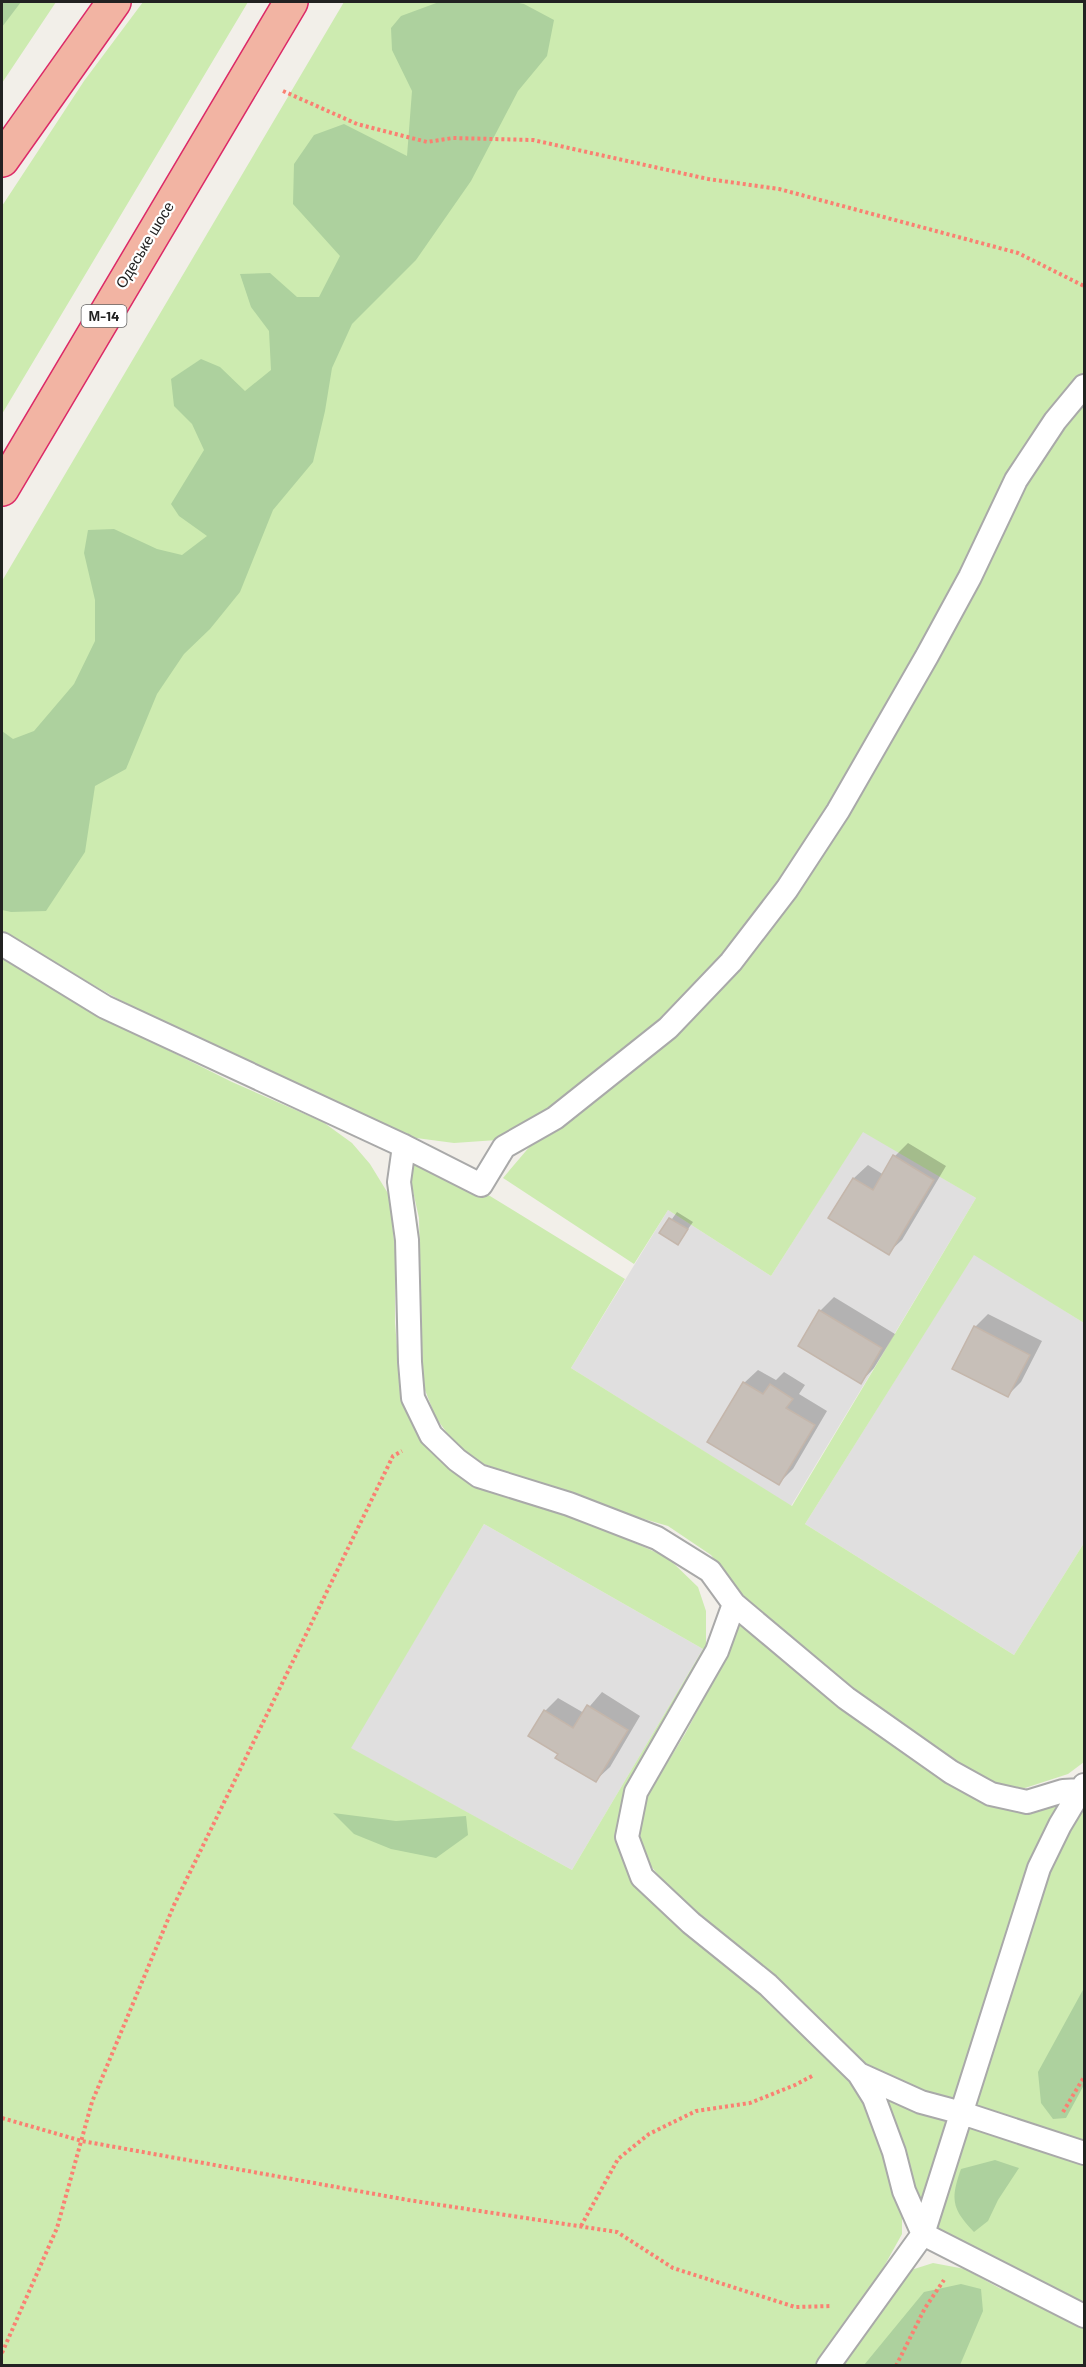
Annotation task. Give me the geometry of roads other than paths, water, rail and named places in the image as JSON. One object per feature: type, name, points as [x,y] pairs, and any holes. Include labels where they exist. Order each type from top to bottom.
[{"type":"highway","points":[[2,160],[114,2]]},
{"type":"highway","name":"Одеське шосе","points":[[2,489],[291,2]]},
{"type":"lane","points":[[2,944],[105,1007],[405,1146],[482,1185],[504,1147],[555,1118],[668,1028],[731,962],[787,890],[838,811],[970,578],[1016,480],[1054,421],[1084,386]]},
{"type":"lane","points":[[405,1146],[399,1182],[407,1240],[413,1398],[431,1435],[457,1460],[479,1476],[569,1504],[657,1538],[710,1571],[734,1604],[846,1698],[951,1772],[991,1794],[1027,1802],[1083,1787]]},
{"type":"lane","points":[[734,1604],[717,1651],[636,1792],[627,1837],[642,1877],[691,1923],[768,1984],[851,2066],[874,2098],[894,2152],[904,2191],[923,2234],[1084,2316]]},
{"type":"lane","points":[[828,2366],[923,2234],[1004,1972],[1040,1868],[1060,1825],[1083,1787]]},
{"type":"lane","points":[[851,2066],[921,2102],[1084,2153]]}]
